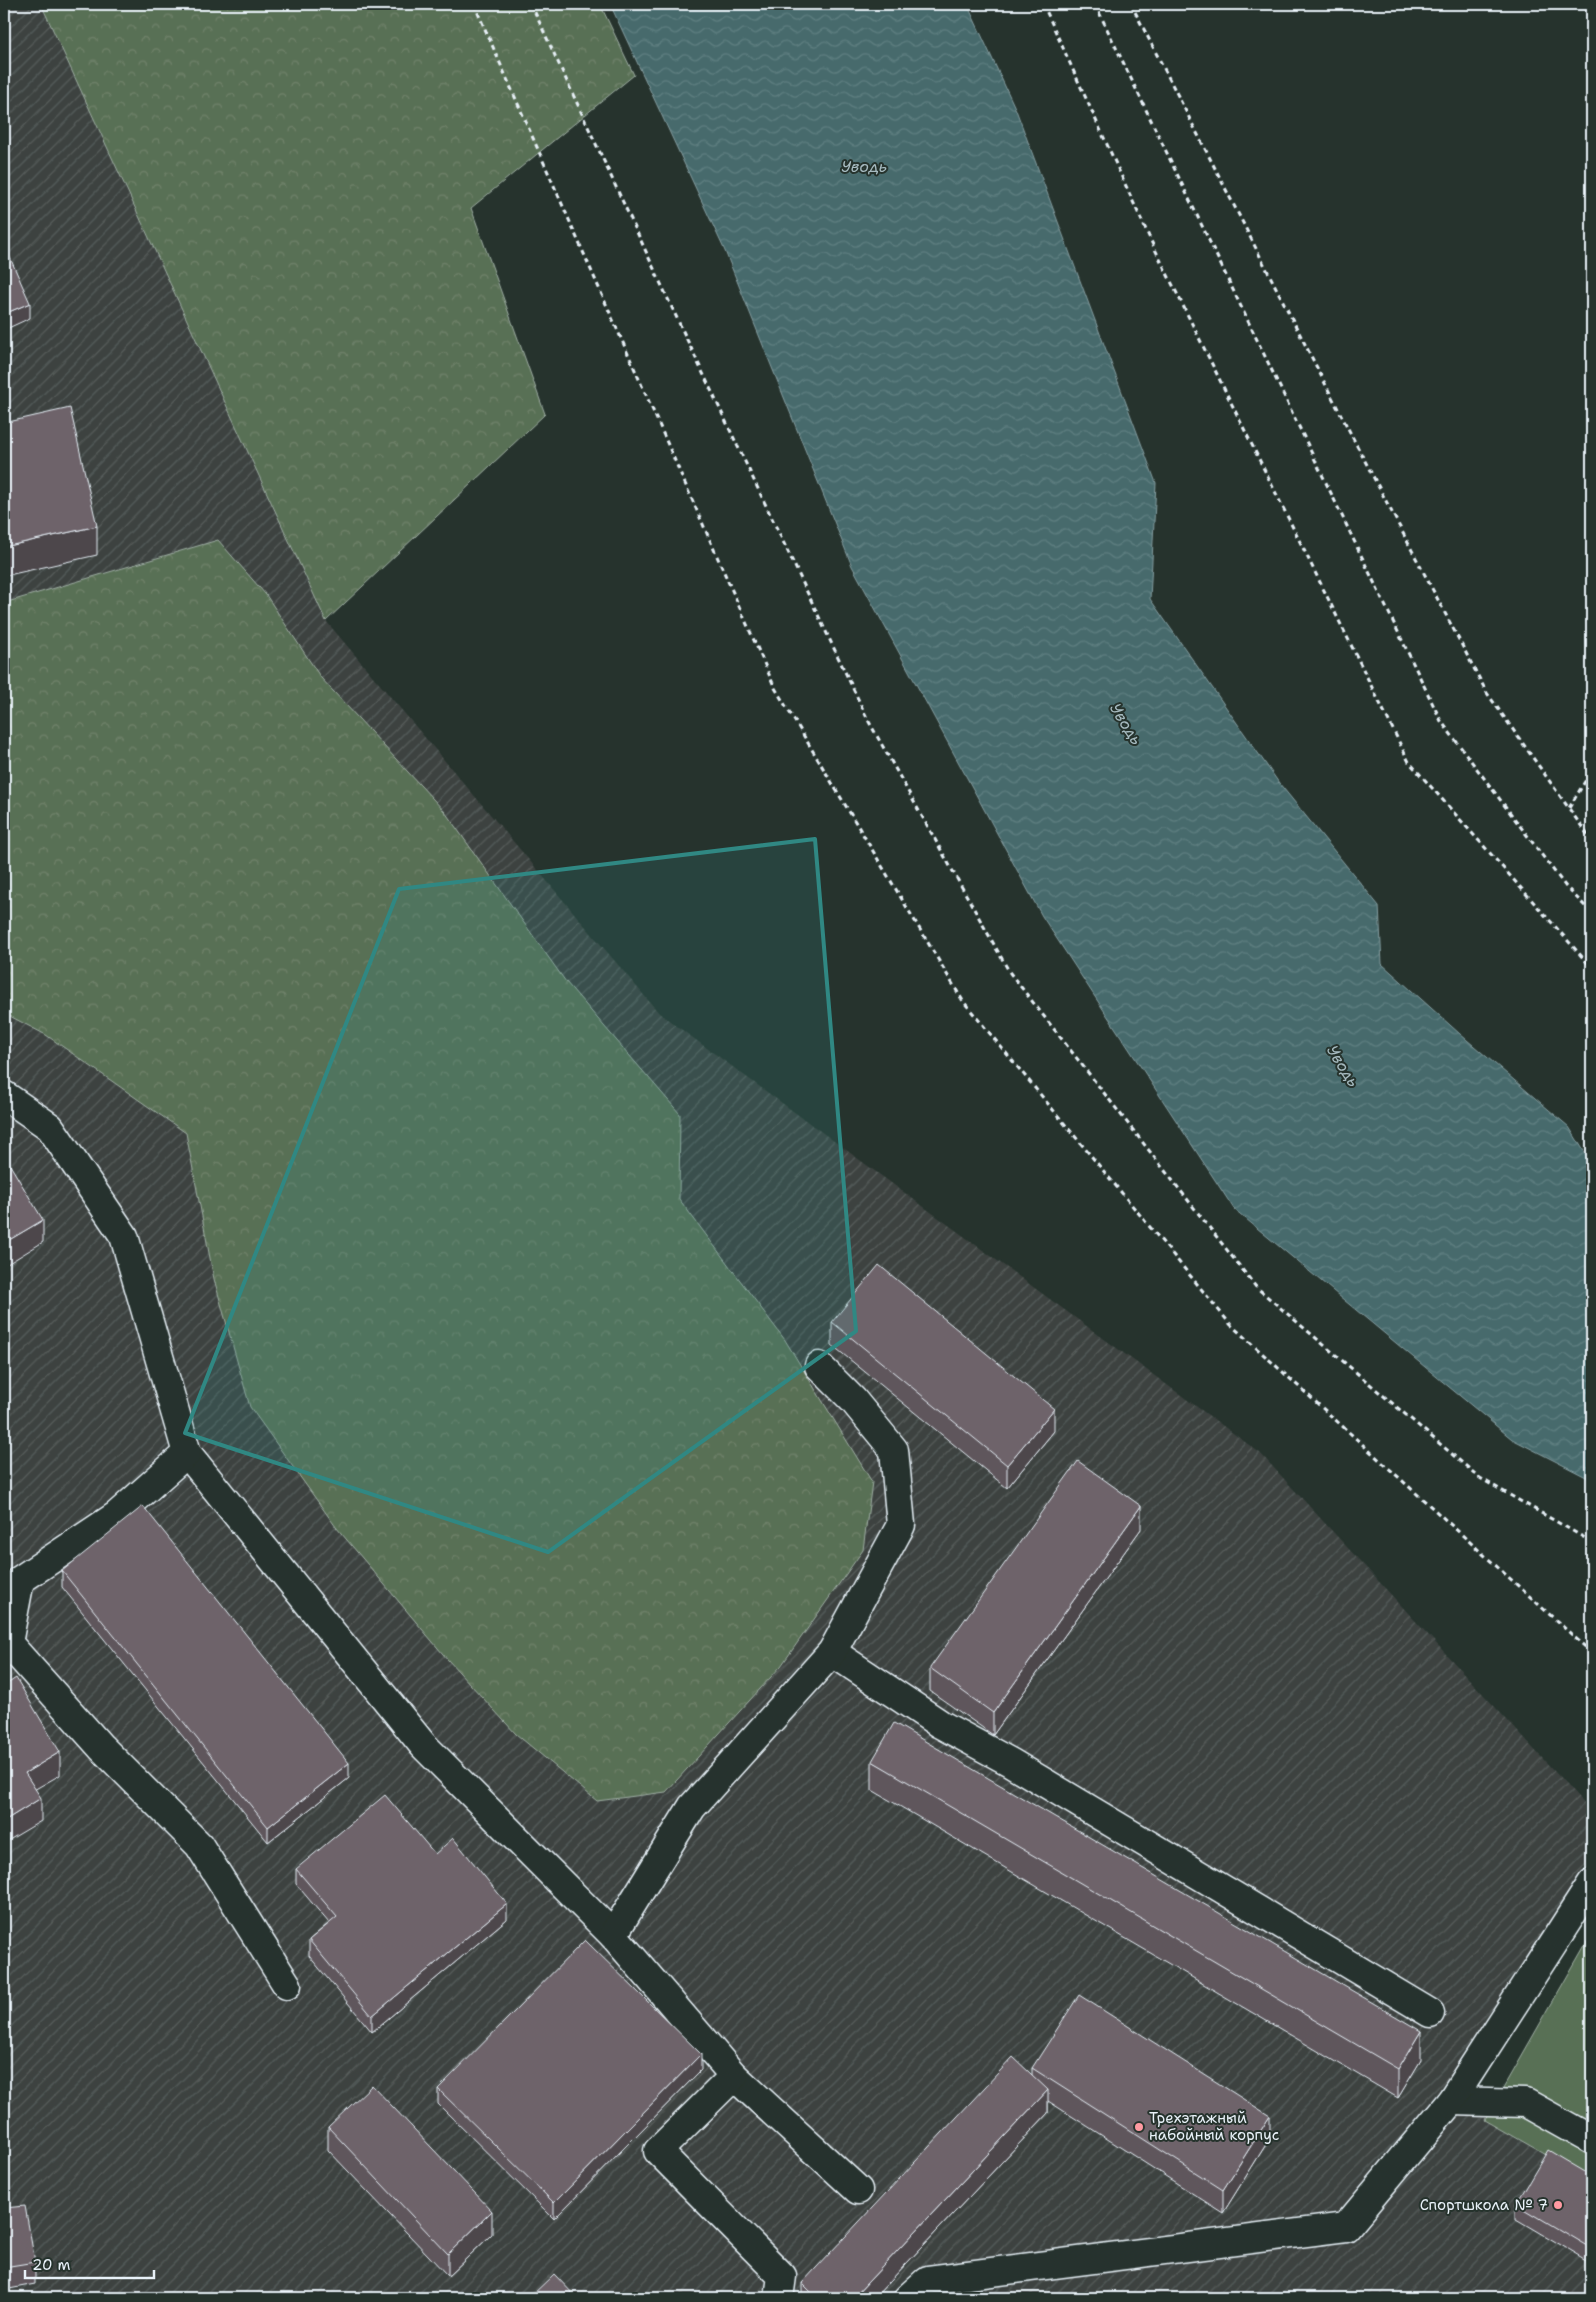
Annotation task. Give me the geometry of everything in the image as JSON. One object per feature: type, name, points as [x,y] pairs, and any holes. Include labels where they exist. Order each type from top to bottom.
[{"type":"lane","points":[[4,1095],[50,1127],[124,1236],[187,1453],[422,1745],[613,1935],[734,2076],[858,2190]]},
{"type":"lane","points":[[613,1935],[692,1807],[832,1652],[901,1525],[894,1450],[853,1400],[818,1366]]},
{"type":"lane","points":[[187,1453],[116,1516],[20,1580],[8,1643],[102,1746],[199,1845],[287,1985]]},
{"type":"lane","points":[[832,1652],[940,1724],[1010,1762],[1430,2013]]},
{"type":"lane","points":[[908,2298],[928,2280],[1346,2227],[1451,2101],[1592,1883]]},
{"type":"lane","points":[[734,2076],[658,2152],[782,2276],[779,2298]]},
{"type":"lane","points":[[1451,2101],[1526,2103],[1592,2140]]},
{"type":"path","points":[[474,4],[775,688],[963,1001],[1230,1324],[1592,1653]]},
{"type":"path","points":[[531,4],[681,327],[868,720],[1010,972],[1256,1287],[1480,1478],[1592,1542]]},
{"type":"path","points":[[1043,4],[1151,241],[1409,762],[1592,968]]},
{"type":"path","points":[[1095,4],[1440,721],[1566,887],[1592,914]]},
{"type":"path","points":[[1131,4],[1355,442],[1487,693],[1592,841]]},
{"type":"path","points":[[1569,808],[1592,770]]},
{"type":"highlighted area","points":[[815,839],[856,1331],[548,1552],[185,1433],[399,889]]},
{"type":"shaded area","points":[[4,4],[41,4],[326,621],[659,1013],[1260,1453],[1592,1812],[1592,1854],[1445,2098],[1340,2221],[897,2298],[4,2298]]},
{"type":"shaded area","points":[[1467,2102],[1592,2129],[1592,2298],[919,2298],[936,2283],[1344,2235]]},
{"type":"green space","points":[[41,4],[600,4],[634,75],[471,208],[545,414],[326,621]]},
{"type":"green space","points":[[218,540],[266,595],[321,678],[445,812],[566,982],[680,1114],[679,1199],[785,1340],[872,1482],[863,1550],[781,1666],[666,1792],[597,1801],[516,1734],[448,1660],[336,1527],[250,1407],[214,1279],[186,1133],[46,1035],[4,1013],[4,603]]},
{"type":"green space","points":[[1592,1933],[1592,2181],[1485,2120]]},
{"type":"water","name":"Уводь","points":[[610,4],[967,4],[1016,110],[1156,483],[1150,599],[1279,783],[1379,906],[1382,964],[1460,1034],[1569,1127],[1592,1164],[1592,1480],[1512,1439],[1234,1209],[1042,916],[852,566],[725,251]]},
{"type":"building","points":[[4,244],[30,303],[4,314]]},
{"type":"building","points":[[70,408],[97,526],[4,547],[4,423]]},
{"type":"building","points":[[4,1155],[43,1220],[4,1243]]},
{"type":"building","points":[[879,1265],[1054,1409],[1007,1465],[832,1322]]},
{"type":"building","points":[[1078,1461],[1141,1506],[993,1713],[930,1668]]},
{"type":"building","points":[[143,1506],[349,1763],[268,1827],[62,1571]]},
{"type":"building","points":[[16,1678],[60,1752],[25,1773],[41,1798],[4,1821],[4,1686]]},
{"type":"building","points":[[894,1723],[1421,2031],[1398,2069],[872,1761]]},
{"type":"building","points":[[385,1795],[435,1854],[453,1838],[507,1904],[372,2016],[309,1940],[337,1917],[296,1869]]},
{"type":"building","points":[[585,1940],[701,2054],[554,2203],[438,2089]]},
{"type":"building","points":[[1079,1995],[1270,2116],[1223,2190],[1032,2068]]},
{"type":"building","points":[[1013,2057],[1048,2090],[853,2298],[817,2298],[802,2283]]},
{"type":"building","points":[[372,2085],[492,2211],[448,2254],[328,2127]]},
{"type":"building","name":"Спортшкола № 7","points":[[1548,2150],[1592,2176],[1592,2249],[1516,2204]]},
{"type":"building","points":[[25,2206],[35,2262],[4,2267],[4,2208]]},
{"type":"building","points":[[554,2274],[577,2298],[529,2298]]},
{"type":"place","name":"Трехэтажный набойный корпус","points":[[1139,2127]]},
{"type":"place","name":"Спортшкола № 7","points":[[1558,2205]]}]
